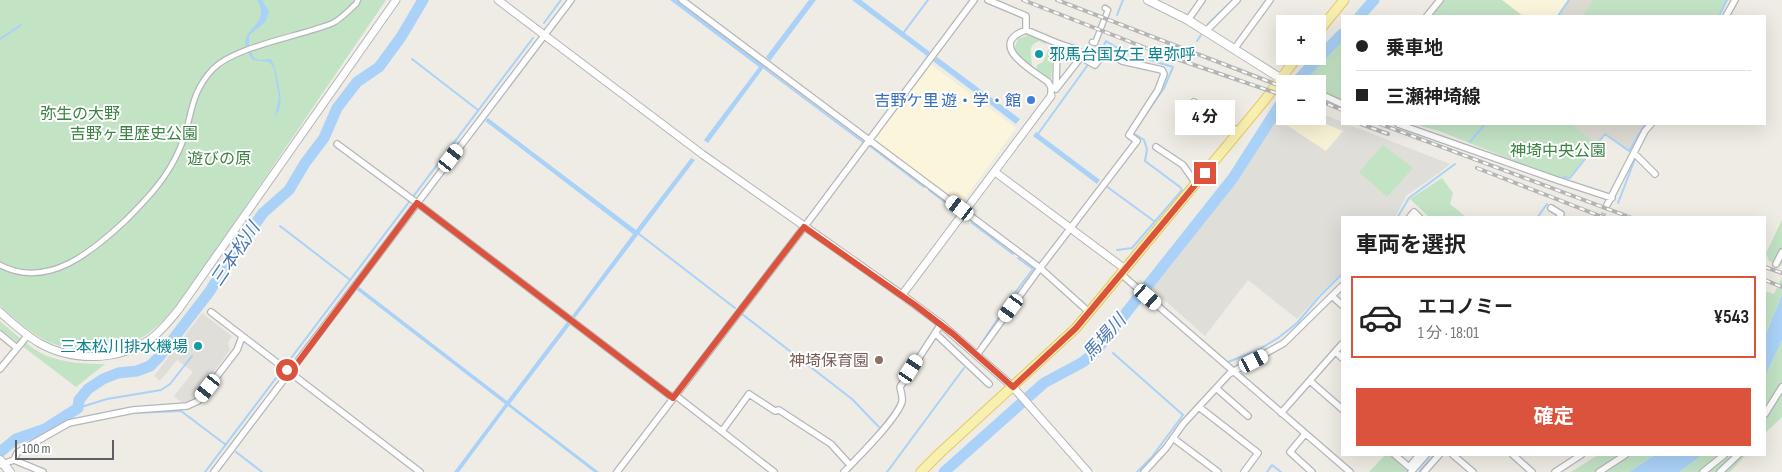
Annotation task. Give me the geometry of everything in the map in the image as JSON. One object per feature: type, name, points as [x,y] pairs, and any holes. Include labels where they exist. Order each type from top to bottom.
[{"type":"main road","points":[[1148,0],[1188,20],[1278,75]]},
{"type":"main road","points":[[1326,21],[1342,0]]},
{"type":"main road","points":[[921,472],[941,452],[1016,390],[1090,313],[1276,88]]},
{"type":"main road","points":[[1,463],[10,472]]},
{"type":"street","points":[[0,265],[6,269],[43,273],[72,263],[92,251],[152,194],[166,175],[181,147],[192,104],[200,86],[214,68],[228,58],[253,48],[335,22],[356,4],[358,0]]},
{"type":"street","points":[[0,312],[38,343],[58,352],[80,356],[109,356],[142,343],[165,326],[396,0]]},
{"type":"street","points":[[498,0],[702,154],[902,295],[940,324],[1016,390],[1088,472]]},
{"type":"street","points":[[214,472],[286,370],[413,200],[571,0]]},
{"type":"street","points":[[682,0],[1040,268],[1090,313]]},
{"type":"street","points":[[617,472],[974,0]]},
{"type":"street","points":[[988,0],[1026,16],[1026,30]]},
{"type":"street","points":[[1188,20],[1202,0]]},
{"type":"street","points":[[1206,31],[1237,0]]},
{"type":"street","points":[[1235,48],[1270,0]]},
{"type":"street","points":[[1428,15],[1440,0]]},
{"type":"street","points":[[1727,15],[1735,0]]},
{"type":"street","points":[[1092,42],[1095,43],[1108,10],[1105,8]]},
{"type":"street","points":[[977,355],[1136,141],[1129,135],[1158,90],[1164,74],[1162,70],[1122,61],[1106,51],[1095,65],[1081,57],[1078,50],[1026,30],[1017,34],[1011,42],[1010,49],[1015,58],[1048,82],[1051,87],[1051,96]]},
{"type":"street","points":[[1056,88],[1057,43]]},
{"type":"street","points":[[902,295],[1081,57]]},
{"type":"street","points":[[1326,97],[1341,104]]},
{"type":"street","points":[[1194,102],[1239,132]]},
{"type":"street","points":[[1401,125],[1612,198]]},
{"type":"street","points":[[1607,205],[1645,131],[1650,125]]},
{"type":"street","points":[[337,144],[722,430],[774,472]]},
{"type":"street","points":[[1156,147],[1183,165],[1196,184]]},
{"type":"street","points":[[1634,153],[1655,174]]},
{"type":"street","points":[[995,172],[1070,228],[1123,271],[1148,297],[1350,472]]},
{"type":"street","points":[[1551,208],[1561,214],[1560,216]]},
{"type":"street","points":[[1776,264],[1782,252]]},
{"type":"street","points":[[1144,472],[1155,462],[1199,407],[1234,371],[1284,344],[1341,287]]},
{"type":"street","points":[[1332,296],[1341,304]]},
{"type":"street","points":[[211,312],[418,472]]},
{"type":"street","points":[[844,472],[884,428],[901,405],[900,387],[940,324]]},
{"type":"street","points":[[935,333],[989,384]]},
{"type":"street","points":[[0,334],[17,348]]},
{"type":"street","points":[[0,370],[28,334]]},
{"type":"street","points":[[14,460],[17,453],[69,423],[133,410],[187,406],[198,401],[237,350],[242,337]]},
{"type":"street","points":[[1281,413],[1341,345]]},
{"type":"street","points":[[1336,352],[1341,357]]},
{"type":"street","points":[[1310,381],[1341,408]]},
{"type":"street","points":[[1766,412],[1782,387]]},
{"type":"street","points":[[1216,388],[1248,416]]},
{"type":"street","points":[[722,430],[749,394],[775,412],[779,410],[831,444],[850,465]]},
{"type":"street","points":[[1199,407],[1258,453],[1244,472]]},
{"type":"street","points":[[1305,434],[1290,452],[1312,472]]},
{"type":"street","points":[[1173,438],[1218,472]]},
{"type":"street","points":[[1396,456],[1409,467],[1418,456]]},
{"type":"street","points":[[1411,472],[1425,456]]},
{"type":"street","points":[[1424,472],[1438,456]]},
{"type":"street","points":[[1454,456],[1473,472]]},
{"type":"street","points":[[1514,456],[1532,472]]},
{"type":"street","points":[[1554,472],[1576,456]]},
{"type":"street","points":[[1599,472],[1623,456]]},
{"type":"street","points":[[1703,472],[1723,456]]},
{"type":"street","points":[[1720,472],[1737,456]]},
{"type":"street","points":[[1,463],[14,460],[43,472]]},
{"type":"shaded area","points":[[1502,0],[1568,0],[1558,15],[1522,15]]},
{"type":"shaded area","points":[[1568,0],[1727,0],[1720,15],[1558,15]]},
{"type":"shaded area","points":[[929,63],[1016,128],[960,205],[873,140]]},
{"type":"shaded area","points":[[1326,115],[1341,122],[1341,125],[1350,125],[1450,164],[1407,195],[1396,216],[1341,216],[1341,273],[1297,319],[1248,280],[1205,336],[1152,289],[1242,174],[1276,118],[1276,125],[1326,125]]},
{"type":"shaded area","points":[[1572,125],[1643,125],[1628,151],[1604,134],[1597,143]]},
{"type":"shaded area","points":[[202,313],[232,336],[228,343],[230,350],[194,399],[182,403],[174,396],[193,372],[177,360],[160,381],[154,376]]},
{"type":"green space","name":"吉野ヶ里歴史公園","points":[[0,0],[386,0],[177,306],[158,325],[130,344],[114,349],[81,351],[47,341],[28,329],[0,306]]},
{"type":"green space","points":[[1444,0],[1502,0],[1522,15],[1432,15]]},
{"type":"green space","points":[[1594,0],[1727,0],[1720,15],[1583,15]]},
{"type":"green space","points":[[1028,35],[1048,42],[1045,44],[1039,41],[1032,45],[1032,67],[1017,55],[1014,49],[1018,39]]},
{"type":"green space","points":[[1341,41],[1341,100],[1326,93],[1326,75],[1308,75],[1318,65],[1326,65],[1326,56]]},
{"type":"green space","points":[[1051,43],[1054,48],[1051,79],[1036,70],[1037,65],[1043,62]]},
{"type":"green space","name":"神埼中央公園","points":[[1417,125],[1572,125],[1597,143],[1568,179],[1558,178],[1439,131]]},
{"type":"green space","points":[[1383,145],[1413,168],[1387,197],[1359,172]]},
{"type":"green space","points":[[1442,178],[1453,193],[1450,204],[1465,216],[1428,216],[1410,199]]},
{"type":"green space","points":[[1782,220],[1782,266],[1769,261],[1766,253]]},
{"type":"green space","points":[[1782,277],[1782,295],[1766,334],[1766,291],[1774,294]]},
{"type":"green space","points":[[0,321],[29,345],[47,356],[76,363],[105,364],[76,387],[0,329]]},
{"type":"green space","points":[[1782,340],[1782,417],[1766,432],[1766,374]]},
{"type":"green space","points":[[1384,456],[1391,456],[1408,472],[1369,472]]},
{"type":"green space","points":[[1596,456],[1653,456],[1629,472],[1571,472]]},
{"type":"green space","points":[[1701,456],[1745,456],[1730,472],[1679,472]]},
{"type":"sand","points":[[1326,124],[1343,131],[1326,151],[1287,125]]},
{"type":"water","points":[[257,0],[262,0],[269,11],[266,21],[249,36],[249,47],[254,58],[260,60],[271,59],[274,65],[281,100],[280,108],[275,116],[279,98],[274,68],[269,62],[253,60],[246,49],[245,41],[260,17],[261,10]]},
{"type":"water","points":[[670,0],[677,0],[765,66],[708,143],[704,140],[759,67]]},
{"type":"water","points":[[809,0],[816,0],[770,61],[766,57]]},
{"type":"water","points":[[852,0],[861,0],[930,52],[927,56]]},
{"type":"water","points":[[937,57],[1020,119],[1016,124],[933,61]]},
{"type":"water","points":[[488,118],[636,230],[691,158],[695,160],[575,318],[572,316],[633,234],[485,121]]},
{"type":"water","points":[[1036,132],[1100,180],[1097,184],[1033,136]]},
{"type":"water","points":[[359,287],[507,401],[567,322],[570,325],[510,404],[599,472],[594,472],[508,406],[459,472],[454,472],[505,404],[357,290]]},
{"type":"water","points":[[1782,295],[1782,340],[1766,374],[1766,334]]},
{"type":"water","points":[[1653,456],[1701,456],[1679,472],[1629,472]]},
{"type":"waterway","name":"三本松川","points":[[0,452],[16,439],[45,429],[78,408],[79,400],[88,389],[103,379],[118,373],[137,371],[150,366],[160,356],[210,291],[227,263],[263,213],[289,190],[305,163],[324,138],[337,108],[357,82],[379,67],[401,37],[423,0]]},
{"type":"waterway","points":[[544,23],[561,0]]},
{"type":"waterway","points":[[904,32],[928,0]]},
{"type":"waterway","points":[[1117,15],[1123,0]]},
{"type":"waterway","points":[[1208,24],[1233,0]]},
{"type":"waterway","name":"馬場川","points":[[1361,15],[1374,0]]},
{"type":"waterway","points":[[1559,15],[1569,0]]},
{"type":"waterway","points":[[1720,15],[1727,0]]},
{"type":"waterway","points":[[0,39],[21,25]]},
{"type":"waterway","points":[[1197,41],[1201,35]]},
{"type":"waterway","name":"馬場川","points":[[1303,75],[1341,35]]},
{"type":"waterway","points":[[205,472],[533,38]]},
{"type":"waterway","points":[[1100,54],[1106,41],[1124,52],[1173,67],[1164,88],[1133,133],[1144,140],[1147,149],[1145,161],[1182,190],[1132,248],[1117,250]]},
{"type":"waterway","points":[[412,59],[478,110]]},
{"type":"waterway","points":[[1038,134],[1087,66]]},
{"type":"waterway","points":[[764,68],[863,142]]},
{"type":"waterway","name":"馬場川","points":[[944,472],[1044,383],[1083,362],[1095,352],[1233,178],[1276,111]]},
{"type":"waterway","points":[[1470,142],[1484,125]]},
{"type":"waterway","points":[[1564,177],[1570,178],[1605,134],[1629,151],[1644,125]]},
{"type":"waterway","points":[[870,146],[924,187]]},
{"type":"waterway","points":[[1618,203],[1635,159]]},
{"type":"waterway","points":[[1398,216],[1409,198],[1455,164]]},
{"type":"waterway","points":[[1106,186],[1154,221]]},
{"type":"waterway","points":[[929,190],[955,210]]},
{"type":"waterway","points":[[1538,216],[1547,204]]},
{"type":"waterway","points":[[972,223],[1013,254]]},
{"type":"waterway","points":[[280,226],[349,279]]},
{"type":"waterway","points":[[639,234],[735,308]]},
{"type":"waterway","points":[[1008,302],[1033,269],[1018,258]]},
{"type":"waterway","points":[[1228,362],[1258,350],[1278,338],[1297,323],[1341,275]]},
{"type":"waterway","points":[[981,344],[1005,308]]},
{"type":"waterway","points":[[742,314],[852,399],[879,427]]},
{"type":"waterway","points":[[1113,353],[1183,415],[1151,458],[1137,472]]},
{"type":"waterway","points":[[78,408],[107,399],[161,390],[170,384],[192,356]]},
{"type":"waterway","points":[[887,472],[964,368]]},
{"type":"waterway","points":[[133,413],[181,411],[226,445]]},
{"type":"waterway","points":[[236,452],[262,472]]},
{"type":"waterway","points":[[1419,472],[1433,456]]},
{"type":"waterway","points":[[1267,472],[1272,465],[1281,472]]},
{"type":"tunnel","points":[[1603,216],[1607,205]]},
{"type":"railway","points":[[1023,0],[1159,53],[1276,93]]},
{"type":"railway","points":[[1057,0],[1276,84]]},
{"type":"railway","points":[[1326,103],[1341,110]]},
{"type":"railway","points":[[1364,125],[1388,134]]},
{"type":"railway","points":[[1383,125],[1627,216]]},
{"type":"railway","points":[[1477,168],[1600,216]]},
{"type":"railway","points":[[1766,267],[1782,273]]},
{"type":"railway","points":[[1766,280],[1782,287]]},
{"type":"place","name":"邪馬台国女王 卑弥呼","points":[[1039,54]]},
{"type":"place","name":"吉野ケ里 遊・学・館","points":[[1031,100]]},
{"type":"place","name":"三本松川排水機場","points":[[198,346]]},
{"type":"place","name":"神埼保育園","points":[[879,360]]},
{"type":"route","points":[[287,370],[290,373],[417,203],[673,398],[804,227],[902,295],[940,324],[1013,387],[1053,352],[1090,313],[1205,173]]},
{"type":"park label","name":"弥生の大野","points":[[80,113]]},
{"type":"park label","name":"遊びの原","points":[[219,158]]}]
